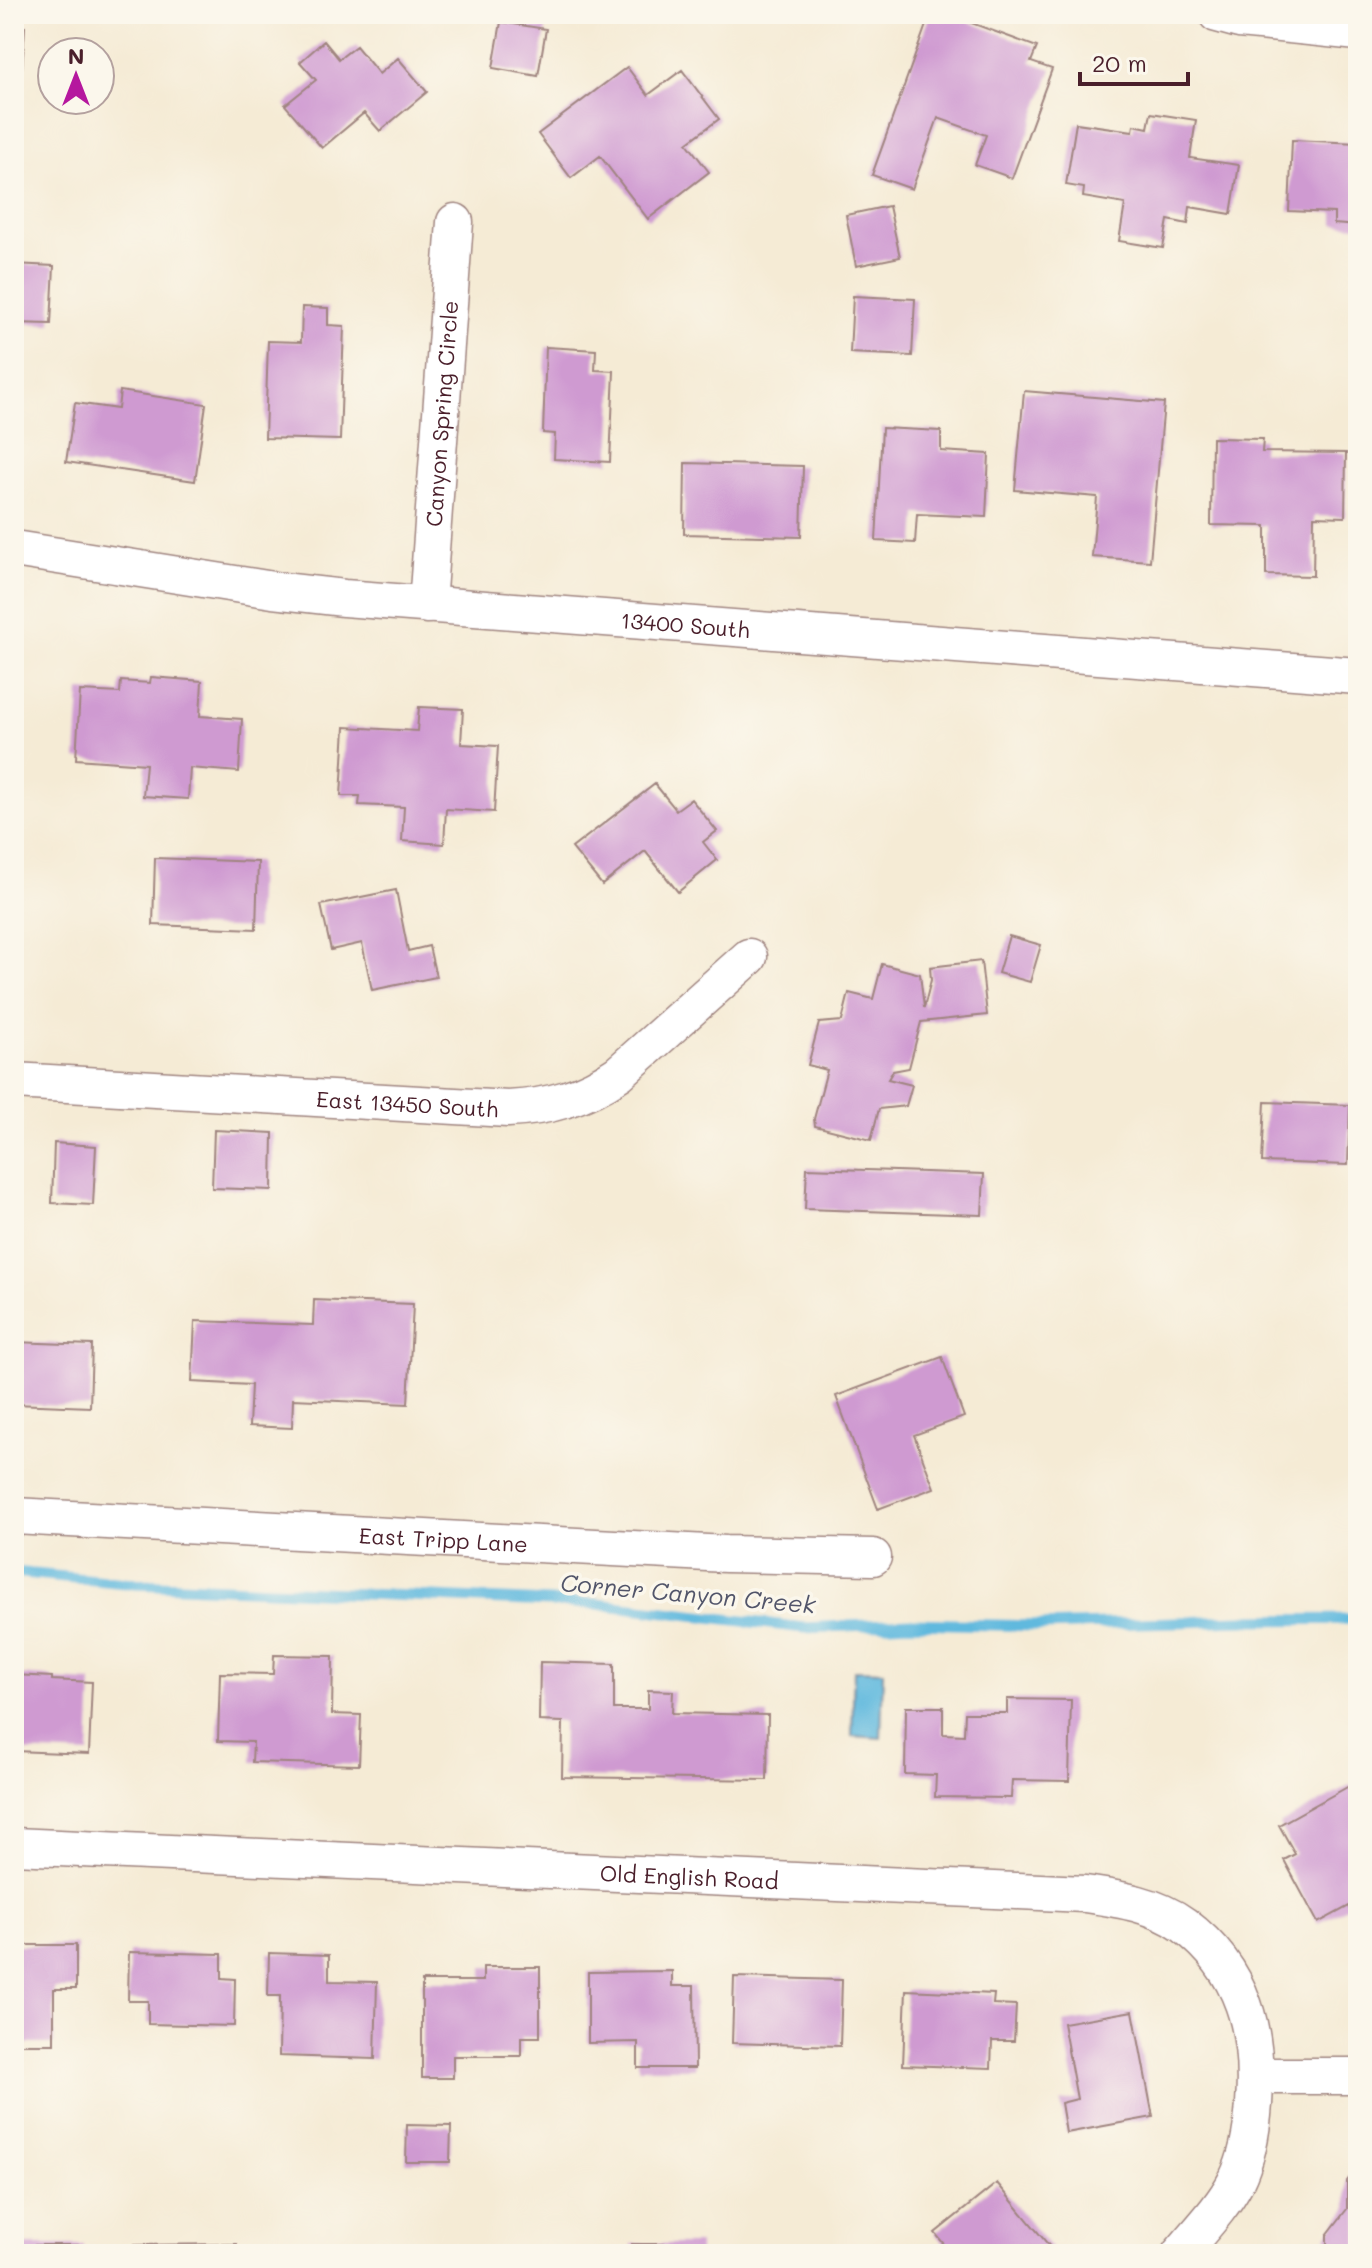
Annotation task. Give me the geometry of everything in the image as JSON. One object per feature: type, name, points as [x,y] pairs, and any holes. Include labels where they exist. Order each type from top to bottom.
[{"type":"street","points":[[1217,14],[1239,20],[1358,32]]},
{"type":"street","name":"Canyon Spring Circle","points":[[427,605],[455,222]]},
{"type":"street","name":"13400 South","points":[[14,549],[273,590],[427,605],[1358,676]]},
{"type":"street","name":"East 13450 South","points":[[14,1081],[532,1108],[577,1097],[619,1073],[749,957]]},
{"type":"street","name":"East Tripp Lane","points":[[14,1516],[726,1554],[873,1557]]},
{"type":"street","name":"Old English Road","points":[[14,1846],[1085,1894],[1153,1908],[1183,1924],[1209,1949],[1231,1977],[1247,2009],[1254,2043],[1256,2076],[1251,2136],[1245,2159],[1224,2201],[1180,2254]]},
{"type":"street","points":[[1256,2076],[1358,2076]]},
{"type":"water","points":[[854,1670],[883,1671],[881,1738],[852,1736]]},
{"type":"building","points":[[930,14],[947,14],[1037,47],[1031,62],[1052,69],[1012,178],[975,165],[986,135],[938,118],[912,189],[872,175]]},
{"type":"building","points":[[501,22],[546,29],[538,76],[493,68]]},
{"type":"building","points":[[14,26],[25,27],[17,141],[14,141]]},
{"type":"building","points":[[324,41],[339,59],[356,46],[379,74],[398,58],[427,92],[380,131],[364,113],[322,148],[285,105],[316,80],[300,62]]},
{"type":"building","points":[[627,67],[648,95],[682,70],[719,119],[687,143],[709,172],[648,219],[600,156],[571,178],[538,134]]},
{"type":"building","points":[[1151,113],[1196,120],[1190,158],[1239,165],[1231,214],[1190,207],[1188,224],[1168,220],[1163,248],[1119,241],[1125,204],[1083,197],[1084,188],[1066,185],[1076,123],[1133,131],[1134,125],[1148,128]]},
{"type":"building","points":[[1292,140],[1358,143],[1358,226],[1334,224],[1334,213],[1289,211]]},
{"type":"building","points":[[889,206],[900,257],[856,266],[846,215]]},
{"type":"building","points":[[14,264],[54,266],[51,324],[14,323]]},
{"type":"building","points":[[853,296],[915,299],[912,356],[850,353]]},
{"type":"building","points":[[302,307],[328,308],[328,325],[344,326],[340,440],[265,438],[268,341],[301,342]]},
{"type":"building","points":[[546,347],[596,350],[595,370],[614,371],[610,462],[554,459],[555,434],[543,433]]},
{"type":"building","points":[[120,391],[206,404],[195,481],[66,462],[75,403],[118,409]]},
{"type":"building","points":[[1024,391],[1164,403],[1150,561],[1092,557],[1097,497],[1015,490]]},
{"type":"building","points":[[882,428],[941,431],[941,451],[989,454],[986,517],[917,514],[915,543],[876,541]]},
{"type":"building","points":[[1212,438],[1263,439],[1262,452],[1346,453],[1345,517],[1314,516],[1313,576],[1266,575],[1266,526],[1211,525]]},
{"type":"building","points":[[685,463],[803,466],[801,537],[684,534]]},
{"type":"building","points":[[151,677],[202,681],[200,716],[242,719],[239,772],[190,768],[188,799],[143,796],[146,764],[76,759],[80,691],[120,693],[121,681],[150,683]]},
{"type":"building","points":[[419,707],[463,709],[461,744],[498,746],[494,812],[446,809],[444,844],[402,841],[404,807],[359,805],[360,796],[341,796],[345,727],[417,731]]},
{"type":"building","points":[[655,784],[676,810],[691,799],[717,831],[703,842],[717,860],[678,892],[645,851],[602,885],[572,848]]},
{"type":"building","points":[[155,858],[258,862],[256,929],[153,925]]},
{"type":"building","points":[[396,890],[408,951],[429,946],[436,977],[372,990],[362,943],[331,950],[321,905]]},
{"type":"building","points":[[1009,936],[1041,945],[1030,982],[998,973]]},
{"type":"building","points":[[981,961],[987,1015],[921,1022],[909,1068],[893,1071],[888,1079],[912,1085],[906,1106],[879,1109],[871,1140],[815,1126],[814,1119],[827,1070],[808,1065],[819,1023],[842,1021],[849,993],[873,999],[882,964],[920,974],[924,1008],[931,980],[930,967]]},
{"type":"building","points":[[1265,1102],[1350,1105],[1348,1165],[1262,1162]]},
{"type":"building","points":[[214,1130],[273,1133],[272,1190],[212,1188]]},
{"type":"building","points":[[54,1143],[96,1146],[93,1205],[52,1203]]},
{"type":"building","points":[[807,1168],[984,1174],[982,1215],[805,1209]]},
{"type":"building","points":[[314,1300],[413,1304],[408,1404],[293,1399],[292,1428],[249,1426],[251,1385],[192,1382],[195,1321],[313,1325]]},
{"type":"building","points":[[14,1342],[92,1345],[90,1407],[14,1404]]},
{"type":"building","points":[[942,1357],[964,1417],[914,1435],[934,1488],[878,1509],[836,1396]]},
{"type":"building","points":[[274,1655],[333,1656],[332,1714],[361,1715],[359,1765],[252,1762],[253,1742],[218,1741],[220,1673],[273,1674]]},
{"type":"building","points":[[540,1662],[614,1664],[614,1709],[648,1709],[648,1690],[673,1691],[672,1713],[768,1715],[767,1780],[562,1777],[563,1722],[539,1721]]},
{"type":"building","points":[[14,1675],[92,1682],[89,1754],[14,1751]]},
{"type":"building","points":[[1007,1699],[1071,1700],[1069,1781],[1012,1780],[1011,1798],[935,1797],[936,1775],[905,1774],[906,1707],[943,1707],[943,1734],[964,1735],[965,1713],[1007,1713]]},
{"type":"building","points":[[1351,1785],[1358,1797],[1358,1923],[1349,1906],[1318,1923],[1284,1860],[1295,1854],[1279,1825]]},
{"type":"building","points":[[14,1945],[76,1945],[76,1989],[54,1989],[54,2044],[14,2044]]},
{"type":"building","points":[[129,1952],[222,1954],[222,1978],[235,1979],[234,2026],[148,2024],[148,2001],[128,2001]]},
{"type":"building","points":[[269,1953],[329,1955],[329,1981],[377,1982],[375,2059],[279,2056],[280,1996],[268,1996]]},
{"type":"building","points":[[483,1967],[540,1967],[540,2037],[521,2037],[521,2056],[453,2056],[453,2078],[422,2078],[422,1981],[483,1981]]},
{"type":"building","points":[[672,1971],[672,1986],[694,1986],[695,2068],[638,2068],[638,2042],[588,2043],[588,1972]]},
{"type":"building","points":[[734,1977],[842,1980],[840,2046],[732,2043]]},
{"type":"building","points":[[906,1990],[994,1994],[993,2004],[1016,2005],[1014,2041],[992,2041],[991,2068],[903,2065]]},
{"type":"building","points":[[1133,2011],[1153,2117],[1066,2133],[1061,2103],[1077,2099],[1063,2023]]},
{"type":"building","points":[[407,2125],[451,2126],[450,2162],[406,2162]]},
{"type":"building","points":[[1354,2172],[1358,2172],[1358,2254],[1308,2254],[1311,2251],[1327,2251],[1327,2235],[1347,2209],[1347,2181]]},
{"type":"building","points":[[997,2183],[1056,2254],[932,2254],[944,2244],[935,2233]]},
{"type":"building","points":[[237,2244],[237,2254],[133,2254],[133,2245]]},
{"type":"building","points":[[632,2244],[699,2244],[699,2254],[632,2254]]},
{"type":"building","points":[[14,2245],[84,2245],[84,2254],[14,2254]]},
{"type":"waterway","name":"Corner Canyon Creek","points":[[14,1572],[136,1584],[597,1604],[804,1628],[911,1623],[1039,1626],[1358,1619]]}]
